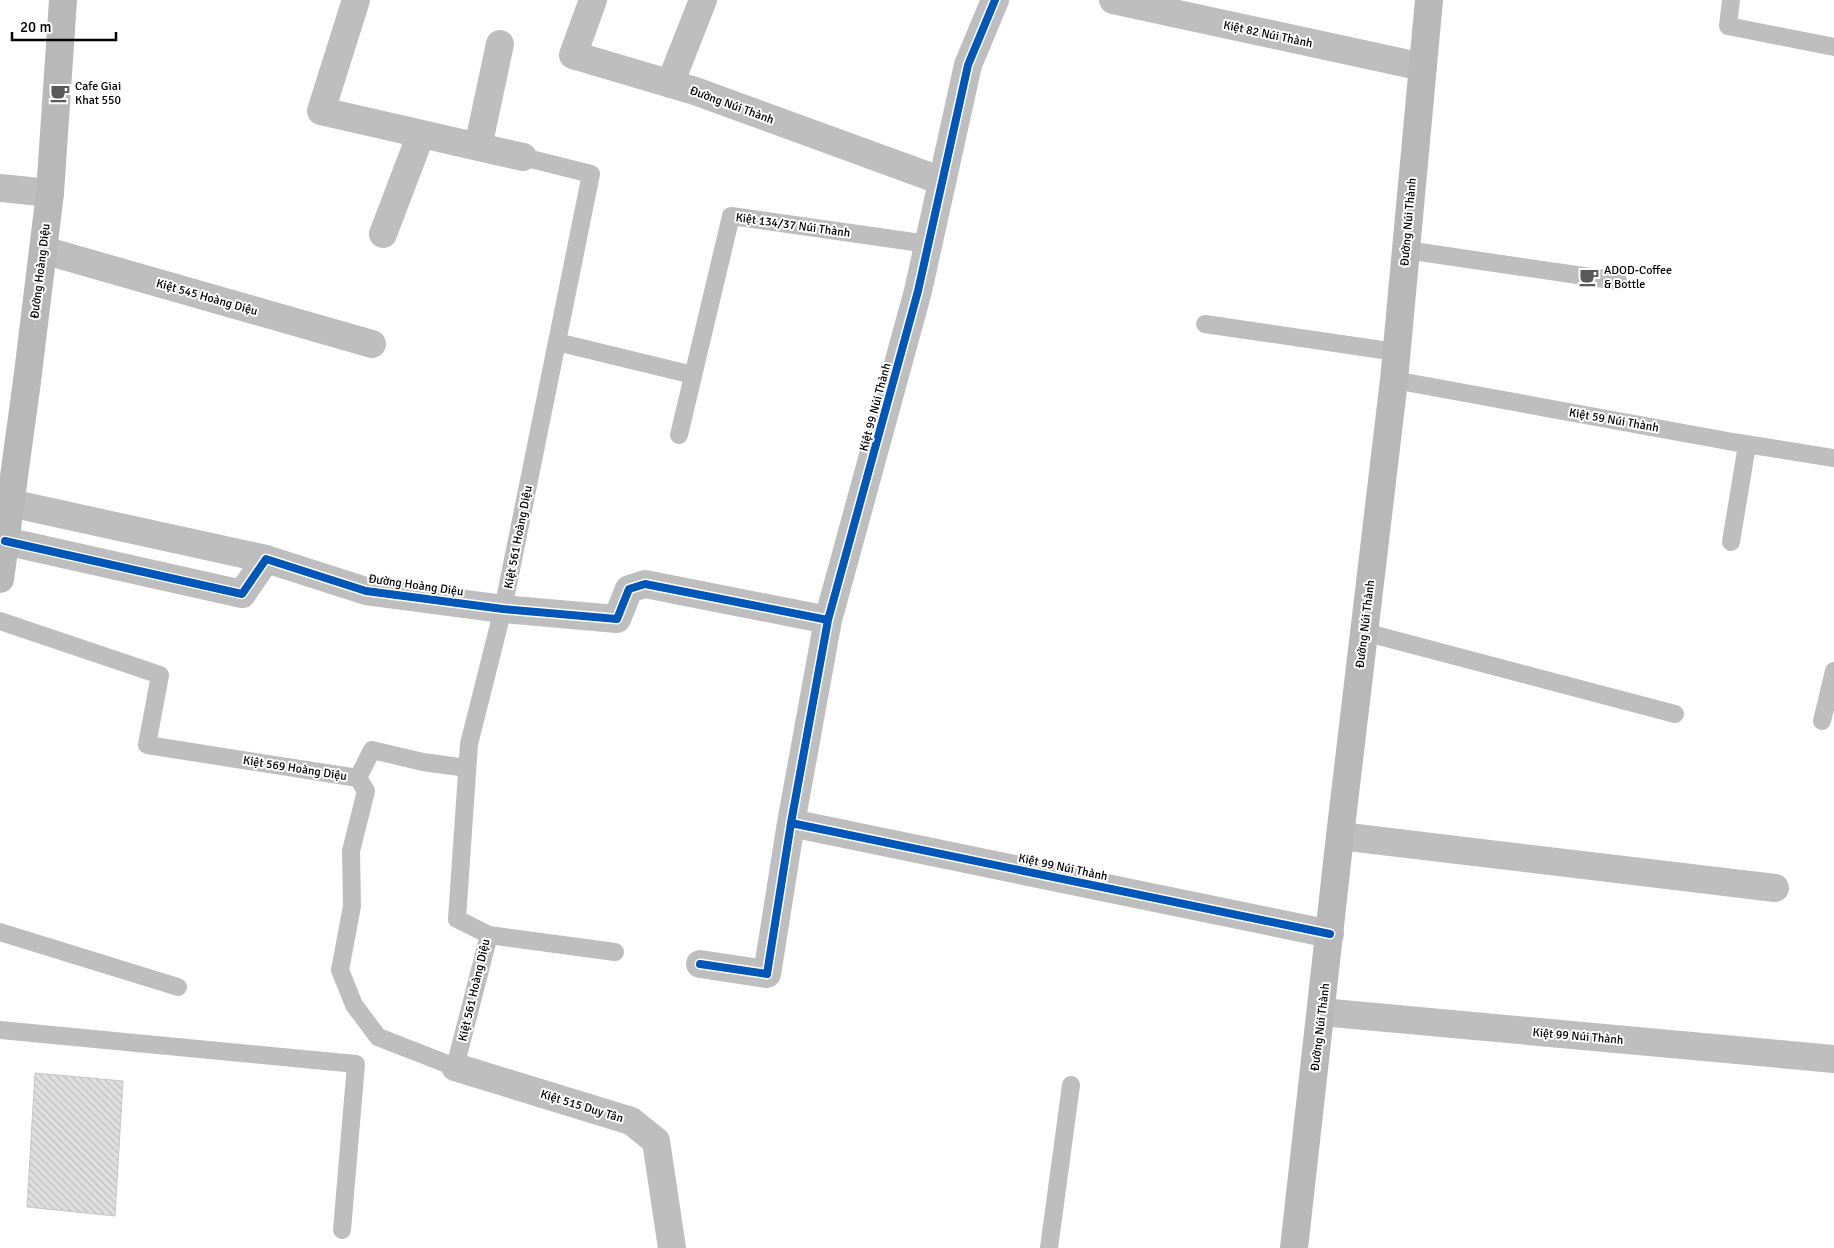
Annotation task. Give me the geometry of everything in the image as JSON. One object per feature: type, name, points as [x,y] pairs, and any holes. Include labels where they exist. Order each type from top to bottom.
[{"type":"main road","name":"Đường Hoàng Diệu","points":[[0,579],[3,544],[10,503],[7,464],[27,381],[50,193],[63,0]]},
{"type":"main road","name":"Đường Núi Thành","points":[[1294,1248],[1394,380],[1429,0]]},
{"type":"street","points":[[355,0],[320,111],[523,157]]},
{"type":"street","name":"Đường Núi Thành","points":[[593,0],[573,55],[670,84],[942,181]]},
{"type":"street","points":[[670,84],[703,0]]},
{"type":"street","name":"Kiệt 99 Núi Thành","points":[[700,964],[767,974],[791,823],[828,620],[916,300],[968,64],[995,0]]},
{"type":"street","name":"Kiệt 82 Núi Thành","points":[[1116,0],[1422,67]]},
{"type":"street","points":[[478,147],[500,44]]},
{"type":"street","points":[[383,234],[421,134]]},
{"type":"street","points":[[0,188],[50,193]]},
{"type":"street","name":"Kiệt 545 Hoàng Diệu","points":[[43,250],[372,344]]},
{"type":"street","name":"Đường Hoàng Diệu","points":[[10,503],[266,559],[366,591],[503,609],[617,619],[629,589],[645,584],[828,620]]},
{"type":"street","points":[[3,544],[242,594],[266,559]]},
{"type":"street","name":"Kiệt 99 Núi Thành","points":[[791,823],[1330,934]]},
{"type":"street","points":[[1340,836],[1775,888]]},
{"type":"street","name":"Kiệt 99 Núi Thành","points":[[1321,1012],[1834,1060]]},
{"type":"street","name":"Kiệt 515 Duy Tân","points":[[456,1067],[631,1121],[656,1140],[672,1248]]},
{"type":"lane","points":[[1731,0],[1728,26],[1834,48]]},
{"type":"lane","name":"Kiệt 561 Hoàng Diệu","points":[[456,1067],[489,935],[457,919],[469,744],[503,609],[591,174],[523,157]]},
{"type":"lane","name":"Kiệt 134/37 Núi Thành","points":[[680,435],[731,216],[928,244]]},
{"type":"lane","points":[[1406,250],[1618,281]]},
{"type":"lane","points":[[1205,324],[1396,352]]},
{"type":"lane","points":[[557,342],[693,375]]},
{"type":"lane","name":"Kiệt 59 Núi Thành","points":[[1394,380],[1747,445],[1834,458]]},
{"type":"lane","points":[[1731,542],[1747,445]]},
{"type":"lane","name":"Kiệt 569 Hoàng Diệu","points":[[0,621],[160,675],[147,745],[358,778],[366,791],[351,851],[352,906],[340,970],[354,1005],[378,1037],[456,1067]]},
{"type":"lane","points":[[1364,632],[1675,714]]},
{"type":"lane","points":[[1822,721],[1834,671]]},
{"type":"lane","points":[[358,778],[372,750],[423,762],[467,768]]},
{"type":"lane","points":[[0,932],[178,987]]},
{"type":"lane","points":[[489,935],[615,952]]},
{"type":"lane","points":[[0,1030],[356,1064],[342,1230]]},
{"type":"lane","points":[[1048,1248],[1071,1086]]},
{"type":"building","points":[[35,1073],[123,1081],[115,1216],[27,1207]]},
{"type":"cycle path","points":[[700,964],[767,974],[791,823],[828,620],[918,291],[968,65],[995,0]]},
{"type":"cycle path","points":[[5,541],[242,594],[266,559],[366,591],[503,609],[617,619],[629,589],[645,584],[828,620]]},
{"type":"cycle path","points":[[791,823],[1330,934]]},
{"type":"place","name":"Cafe Giai Khat 550","points":[[60,93]]},
{"type":"place","name":"ADOD-Coffee & Bottle","points":[[1589,277]]}]
